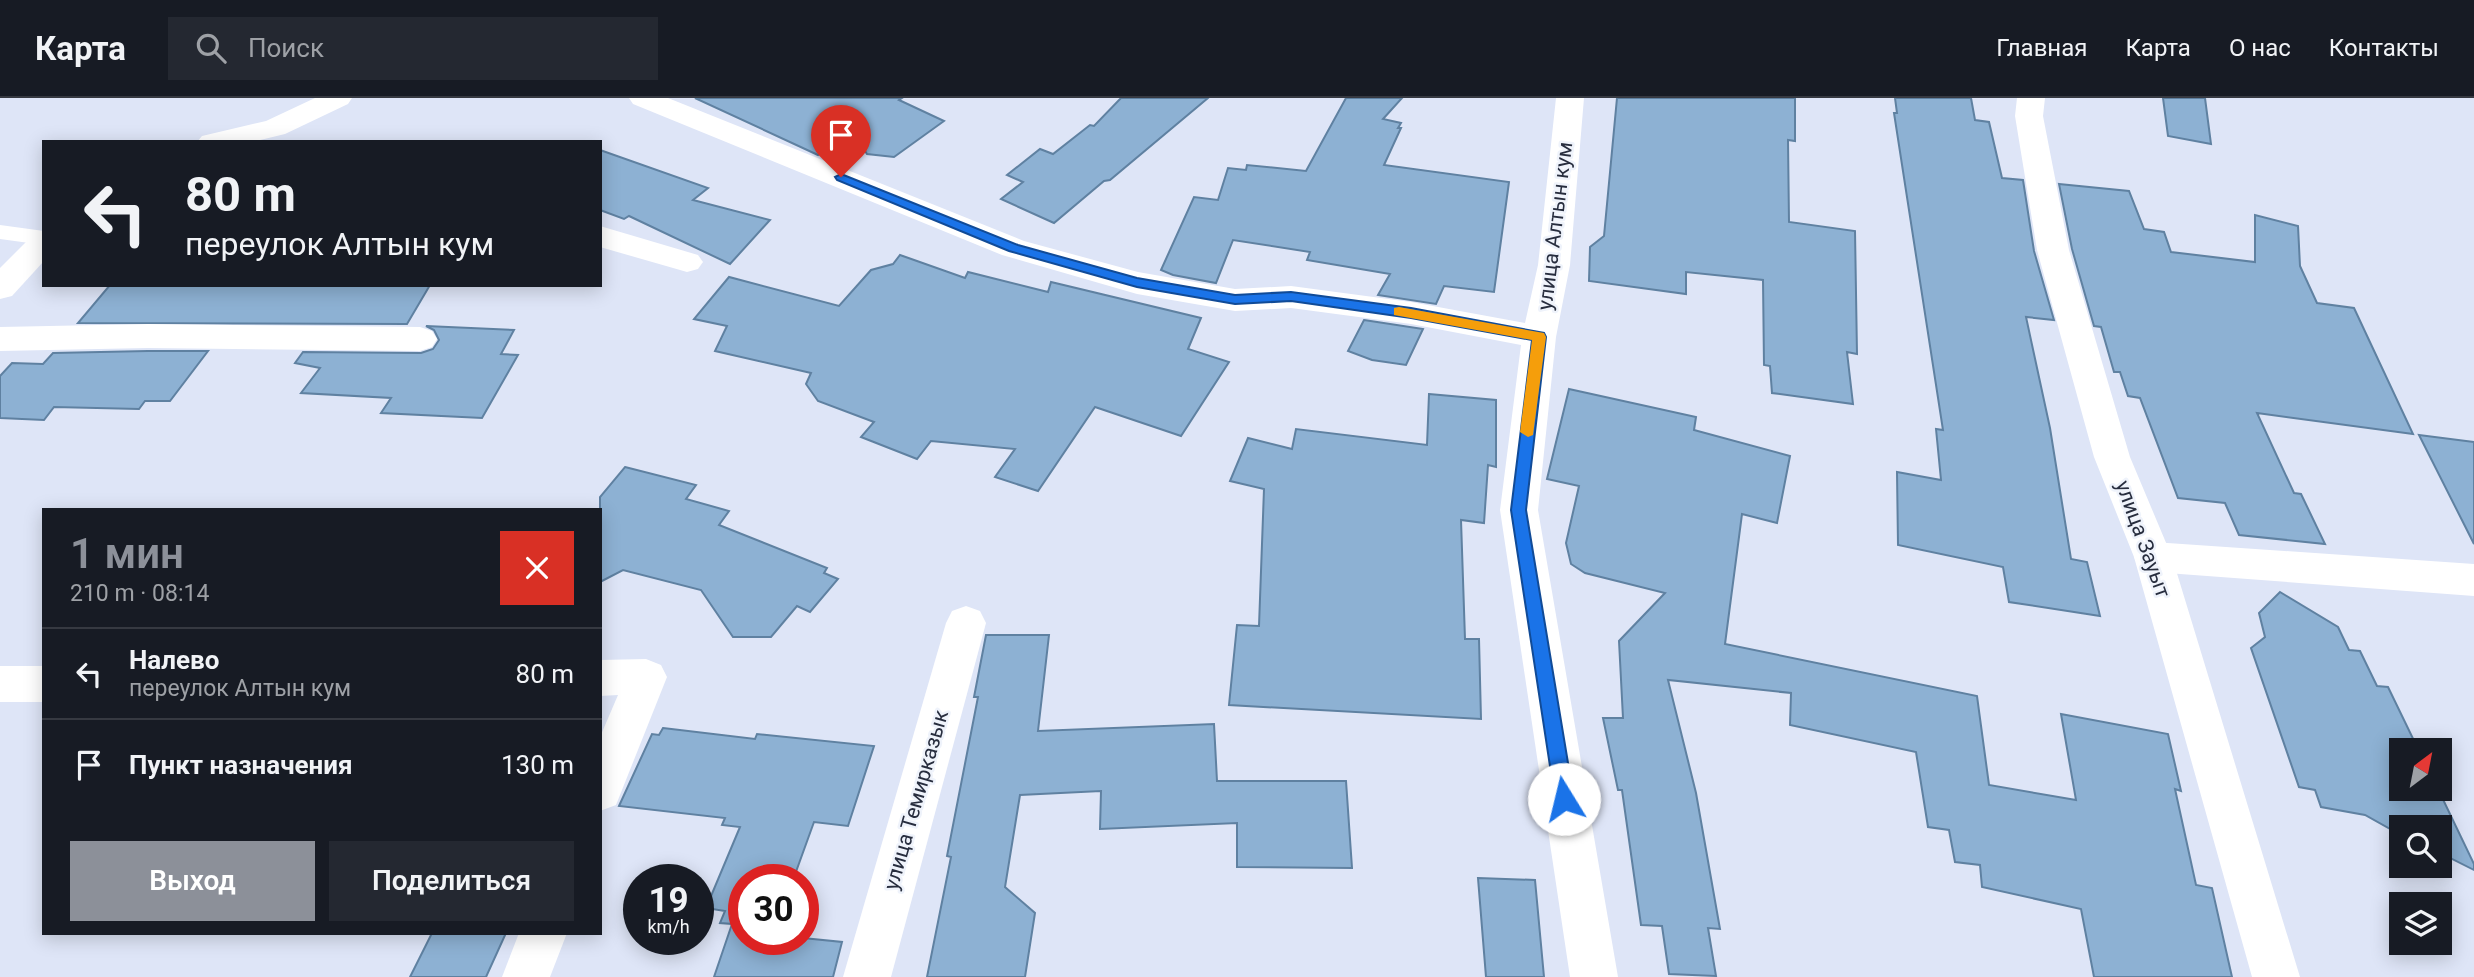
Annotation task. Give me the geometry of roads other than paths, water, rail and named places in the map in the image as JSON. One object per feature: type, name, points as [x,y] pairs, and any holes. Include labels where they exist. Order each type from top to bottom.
[{"type":"street","points":[[221,140],[275,128],[338,98]]},
{"type":"street","points":[[643,98],[1013,248],[1137,283],[1235,300],[1291,296],[1411,313],[1539,337]]},
{"type":"street","name":"улица Алтын кум","points":[[1570,98],[1554,265],[1539,337],[1519,510],[1594,977]]},
{"type":"street","name":"улица Зауыт","points":[[2031,98],[2029,116],[2053,250],[2112,457],[2153,557],[2276,977]]},
{"type":"street","points":[[275,128],[309,140]]},
{"type":"street","points":[[602,237],[687,262]]},
{"type":"street","points":[[0,288],[42,242]]},
{"type":"street","points":[[0,339],[162,336],[420,339]]},
{"type":"street","points":[[2153,557],[2474,580]]},
{"type":"street","name":"улица Темирказык","points":[[867,977],[966,623]]},
{"type":"street","points":[[602,678],[646,677],[602,786]]},
{"type":"street","points":[[0,684],[42,684]]},
{"type":"street","points":[[526,977],[542,935]]},
{"type":"lane","points":[[0,232],[42,240]]}]
